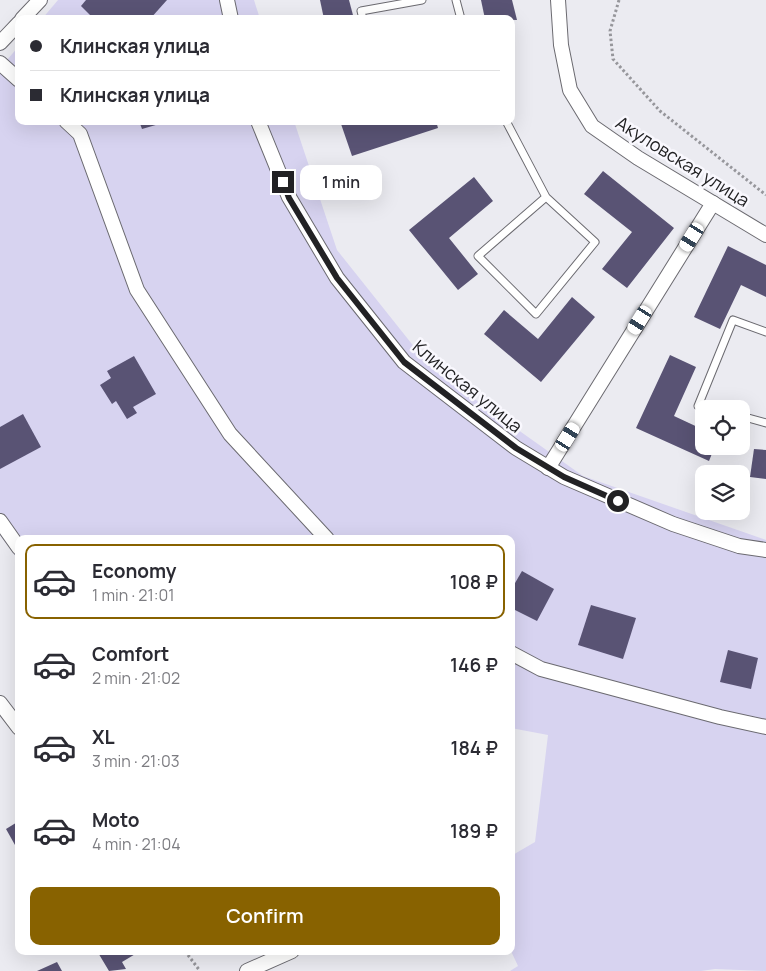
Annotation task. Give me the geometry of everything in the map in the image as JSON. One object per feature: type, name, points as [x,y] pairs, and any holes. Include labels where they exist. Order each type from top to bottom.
[{"type":"street","points":[[26,15],[40,0]]},
{"type":"street","points":[[227,0],[230,15]]},
{"type":"street","name":"Акуловская улица","points":[[558,0],[561,44],[570,90],[592,126],[638,158],[766,235]]},
{"type":"street","points":[[0,43],[15,27]]},
{"type":"street","points":[[0,63],[15,76]]},
{"type":"street","points":[[70,125],[80,134],[137,290],[230,434],[323,535]]},
{"type":"street","name":"Клинская улица","points":[[260,125],[289,198],[337,278],[404,362],[516,448],[564,477],[673,524],[738,546],[766,550]]},
{"type":"street","points":[[548,468],[713,203]]},
{"type":"street","points":[[0,521],[15,542]]},
{"type":"street","points":[[515,655],[540,669],[720,717],[766,727]]},
{"type":"street","points":[[0,703],[15,723]]},
{"type":"street","points":[[247,971],[283,955]]},
{"type":"lane","points":[[362,15],[361,11],[418,0]]},
{"type":"lane","points":[[456,0],[460,15]]},
{"type":"lane","points":[[508,125],[546,197],[595,242],[536,314],[478,256],[546,197]]},
{"type":"lane","points":[[700,400],[733,320],[766,332]]},
{"type":"lane","points":[[750,419],[766,423]]},
{"type":"path","points":[[619,0],[610,31],[613,59],[660,111],[766,196]]},
{"type":"path","points":[[188,955],[200,971]]},
{"type":"shaded area","points":[[58,0],[254,0],[259,15],[45,15]]},
{"type":"shaded area","points":[[15,51],[15,125],[295,125],[337,250],[431,368],[583,476],[695,515],[695,520],[709,520],[766,540],[766,971],[715,969],[701,971],[510,971],[518,966],[513,955],[515,955],[515,854],[535,842],[548,735],[515,729],[515,535],[15,535],[15,556],[0,535],[0,68]]},
{"type":"building","points":[[86,0],[167,0],[154,15],[90,15],[81,6]]},
{"type":"building","points":[[320,0],[349,0],[353,15],[323,15]]},
{"type":"building","points":[[481,0],[512,0],[517,20],[515,20],[515,15],[484,15]]},
{"type":"building","points":[[140,125],[156,125],[142,129]]},
{"type":"building","points":[[341,125],[437,125],[438,128],[352,156]]},
{"type":"building","points":[[603,171],[674,228],[627,288],[602,269],[632,232],[584,194]]},
{"type":"building","points":[[474,177],[493,201],[449,238],[478,274],[458,290],[409,230]]},
{"type":"building","points":[[728,246],[766,265],[766,297],[741,285],[720,329],[694,317]]},
{"type":"building","points":[[572,297],[595,317],[541,382],[484,334],[504,310],[538,339]]},
{"type":"building","points":[[670,355],[696,367],[674,416],[695,426],[695,455],[636,428]]},
{"type":"building","points":[[134,356],[156,394],[133,407],[137,413],[127,419],[116,401],[112,404],[100,385],[111,378],[107,371]]},
{"type":"building","points":[[23,414],[41,447],[0,469],[0,427]]},
{"type":"building","points":[[754,449],[766,450],[766,479],[750,477]]},
{"type":"building","points":[[696,455],[711,455],[709,461]]},
{"type":"building","points":[[522,571],[554,589],[537,621],[515,610],[515,583]]},
{"type":"building","points":[[591,605],[636,618],[623,659],[578,645]]},
{"type":"building","points":[[728,650],[758,658],[751,689],[720,682]]},
{"type":"building","points":[[15,823],[15,845],[6,829]]},
{"type":"building","points":[[99,955],[134,955],[122,962],[126,969],[109,971]]},
{"type":"building","points":[[57,962],[62,971],[37,971]]},
{"type":"route","points":[[283,182],[289,198],[337,278],[404,362],[516,448],[564,477],[618,501]]}]
